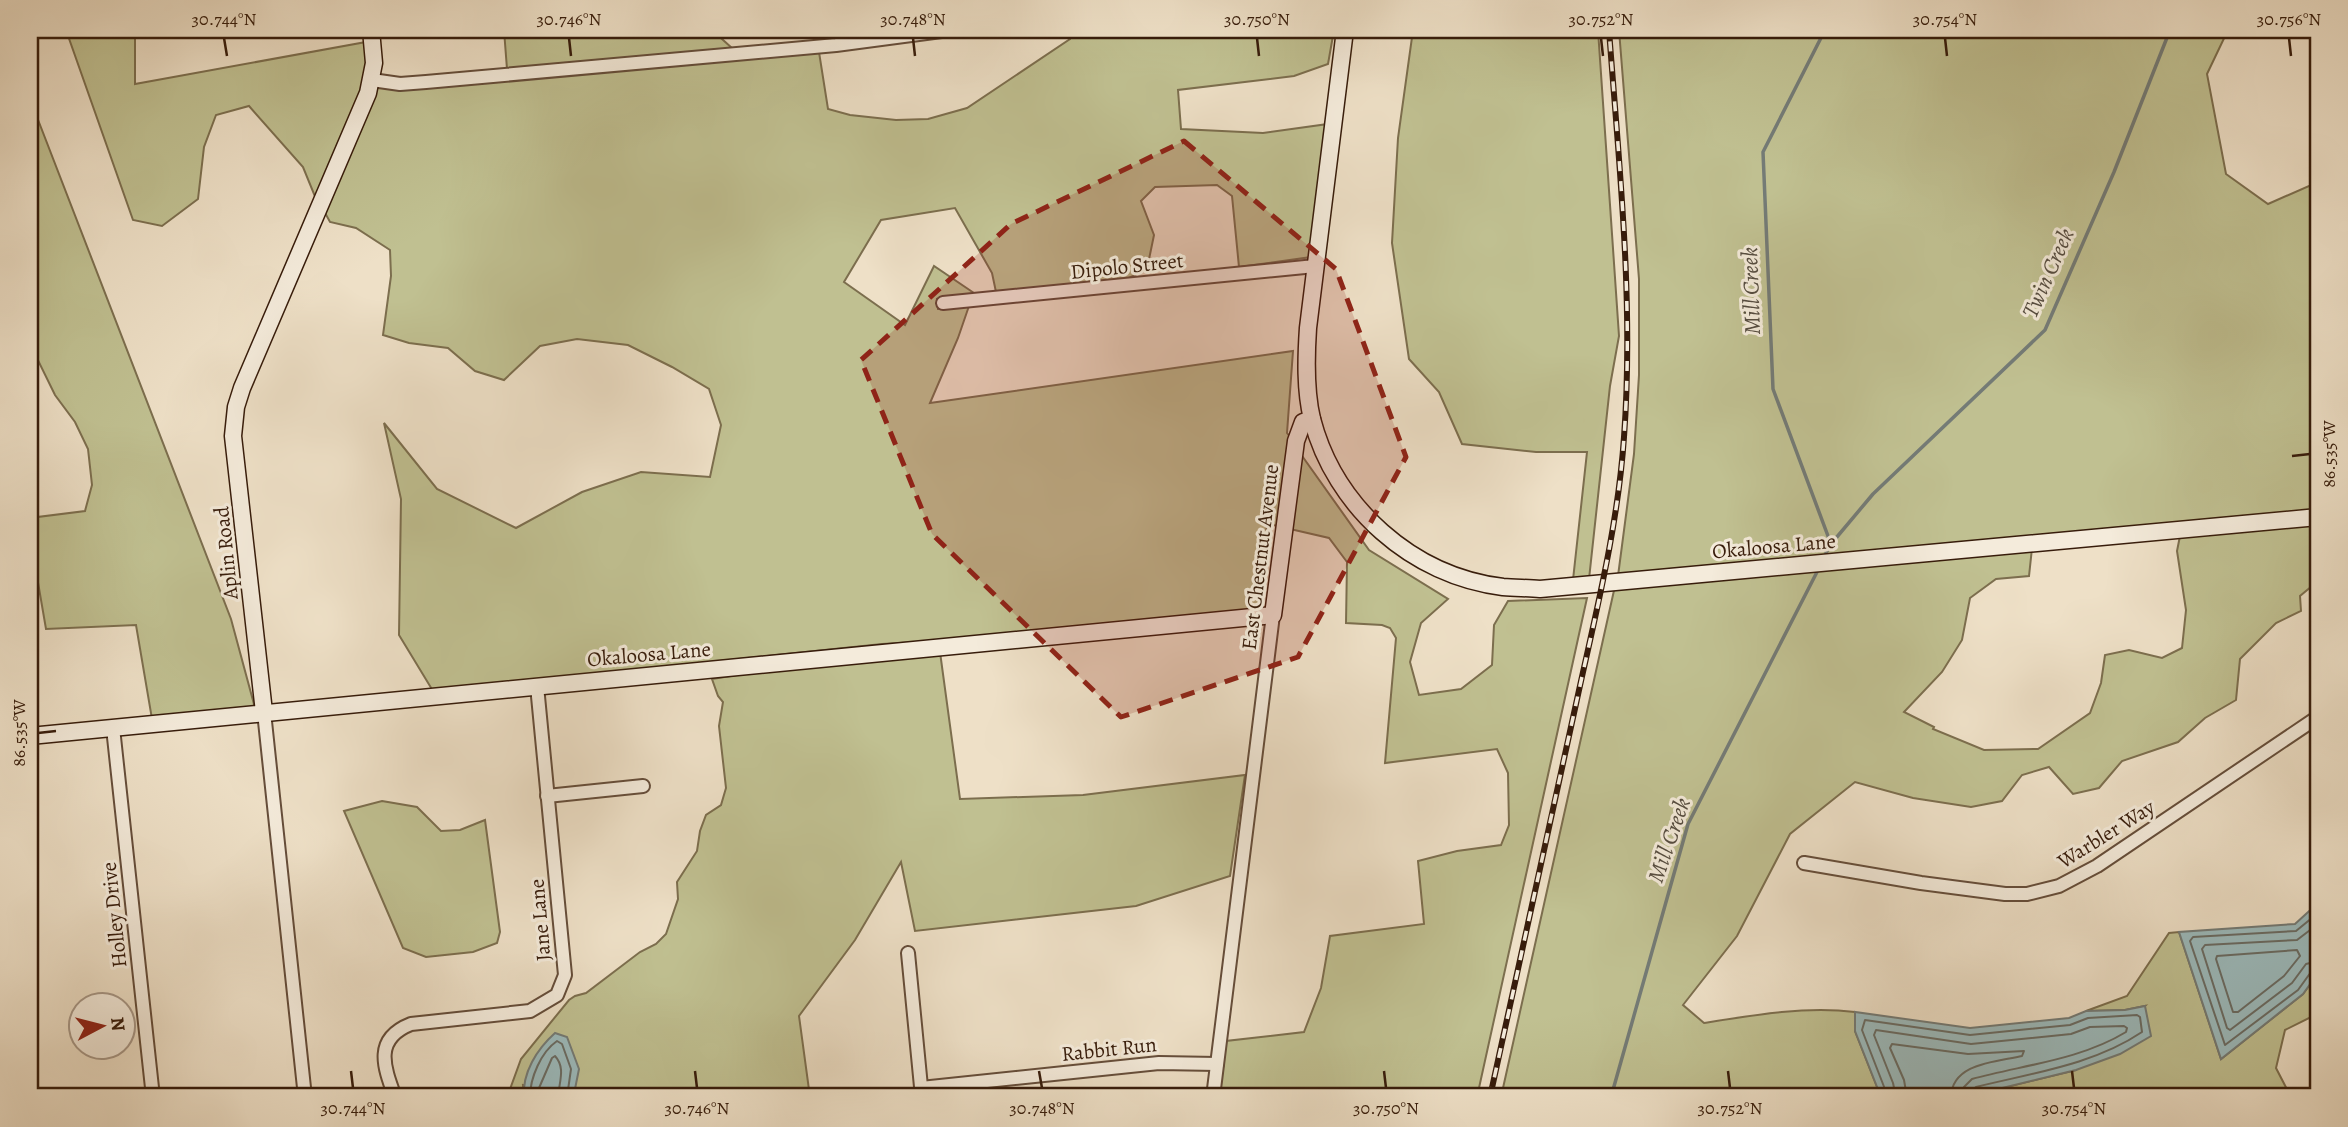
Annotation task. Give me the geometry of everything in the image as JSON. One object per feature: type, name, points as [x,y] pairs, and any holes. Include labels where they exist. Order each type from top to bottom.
[{"type":"street","name":"Aplin Road","points":[[305,1097],[233,436],[236,407],[246,378],[368,93],[374,63],[371,30]]},
{"type":"street","points":[[372,80],[400,84],[426,82],[836,46],[949,30]]},
{"type":"street","points":[[1312,419],[1306,356],[1345,30]]},
{"type":"street","name":"Dipolo Street","points":[[943,303],[1315,266]]},
{"type":"street","name":"Okaloosa Lane","points":[[1312,419],[1337,478],[1357,508],[1374,526],[1410,553],[1440,569],[1463,578],[1501,587],[1540,589],[2318,517]]},
{"type":"street","name":"East Chestnut Avenue","points":[[1213,1097],[1298,432],[1303,422],[1312,419]]},
{"type":"street","name":"Okaloosa Lane","points":[[30,736],[1273,615]]},
{"type":"street","name":"Jane Lane","points":[[395,1097],[384,1055],[386,1043],[397,1031],[411,1024],[530,1011],[557,995],[562,984],[565,975],[537,686]]},
{"type":"street","name":"Warbler Way","points":[[1804,863],[2005,894],[2027,894],[2059,886],[2098,866],[2318,717]]},
{"type":"street","name":"Holley Drive","points":[[113,728],[153,1097]]},
{"type":"street","points":[[547,796],[643,786]]},
{"type":"street","points":[[908,953],[922,1093]]},
{"type":"street","name":"Rabbit Run","points":[[922,1093],[1158,1063],[1217,1064]]},
{"type":"highlighted area","points":[[1184,141],[1336,269],[1406,457],[1298,657],[1121,717],[932,534],[861,360],[1011,224]]},
{"type":"green space","points":[[66,30],[135,30],[135,84],[366,42],[366,62],[358,103],[316,199],[303,167],[249,106],[216,115],[204,147],[198,199],[162,226],[133,220]]},
{"type":"green space","points":[[504,30],[712,30],[733,49],[507,69]]},
{"type":"green space","points":[[1069,30],[1334,30],[1328,64],[1294,76],[1178,90],[1181,129],[1263,133],[1328,124],[1311,257],[1239,267],[1232,196],[1217,185],[1155,187],[1141,201],[1154,235],[1147,269],[1125,280],[996,292],[992,273],[955,208],[881,220],[844,282],[905,325],[934,266],[974,293],[937,299],[938,309],[969,306],[930,403],[1293,351],[1287,433],[1291,438],[1279,526],[1267,524],[1258,611],[968,639],[882,644],[433,691],[399,635],[401,499],[384,423],[437,489],[516,528],[582,492],[641,472],[710,477],[721,425],[709,389],[628,345],[577,339],[540,346],[504,380],[475,371],[448,348],[409,343],[383,335],[391,276],[390,250],[356,228],[330,222],[324,211],[376,86],[819,52],[828,109],[850,115],[896,120],[928,119],[967,108],[1070,39]]},
{"type":"green space","points":[[1413,30],[1598,30],[1619,336],[1610,386],[1589,579],[1573,580],[1587,452],[1536,452],[1462,444],[1439,392],[1409,359],[1392,243],[1398,138]]},
{"type":"green space","points":[[1619,30],[2228,30],[2207,74],[2226,174],[2268,204],[2318,182],[2318,512],[1618,576],[1634,454],[1639,375],[1639,279]]},
{"type":"green space","points":[[30,99],[231,619],[255,708],[152,719],[136,625],[46,629],[30,536],[30,518],[85,511],[92,485],[88,449],[75,422],[55,395],[30,344]]},
{"type":"green space","points":[[1300,453],[1369,550],[1448,599],[1421,623],[1410,662],[1419,695],[1461,689],[1492,665],[1494,625],[1508,601],[1587,598],[1477,1097],[1219,1097],[1226,1041],[1304,1032],[1321,988],[1330,936],[1424,924],[1418,861],[1457,851],[1501,845],[1509,825],[1508,773],[1497,749],[1385,763],[1396,638],[1390,628],[1382,625],[1346,623],[1347,562],[1329,538],[1290,529]]},
{"type":"green space","points":[[2318,522],[2318,581],[2300,596],[2301,611],[2276,623],[2240,659],[2236,700],[2205,718],[2178,742],[2122,761],[2099,788],[2073,794],[2049,767],[2022,775],[2002,801],[1971,807],[1913,798],[1855,782],[1790,834],[1737,936],[1683,1005],[1704,1023],[1798,1011],[1855,1012],[1855,1031],[1881,1097],[1501,1097],[1615,586],[2032,548],[2029,576],[1996,579],[1970,598],[1962,640],[1942,672],[1904,712],[1934,727],[1933,729],[1984,750],[2038,749],[2090,713],[2101,683],[2105,655],[2129,650],[2162,658],[2182,648],[2186,610],[2177,551],[2180,536]]},
{"type":"green space","points":[[940,652],[960,799],[1083,795],[1245,775],[1230,876],[1136,906],[915,931],[901,862],[855,940],[799,1016],[810,1097],[573,1097],[574,1094],[523,1085],[524,1097],[510,1097],[509,1092],[521,1059],[569,1000],[586,993],[640,952],[656,944],[666,934],[678,899],[677,882],[697,851],[706,815],[721,805],[726,788],[719,726],[723,702],[712,679],[774,669]]},
{"type":"green space","points":[[382,801],[417,807],[441,831],[460,830],[485,820],[500,932],[497,943],[473,952],[426,957],[403,948],[344,811]]},
{"type":"green space","points":[[2179,932],[2221,1059],[2303,994],[2318,973],[2318,1019],[2313,1016],[2285,1030],[2276,1068],[2291,1097],[1975,1097],[1974,1095],[2076,1070],[2145,1006],[2125,1010],[2086,1011],[2127,996],[2169,933]]},
{"type":"water","points":[[2318,903],[2318,973],[2303,994],[2221,1059],[2179,932],[2295,924]]},
{"type":"water","points":[[2145,1006],[2151,1036],[2120,1054],[2076,1070],[1965,1097],[1881,1097],[1855,1031],[1855,1012],[1970,1028],[2069,1018],[2086,1011],[2125,1010]]},
{"type":"water","points":[[555,1033],[567,1037],[579,1069],[573,1097],[524,1097],[528,1070],[542,1046]]},
{"type":"waterway","name":"Mill Creek","points":[[1825,30],[1763,152],[1773,389],[1831,544]]},
{"type":"waterway","name":"Twin Creek","points":[[1826,553],[1873,494],[2045,330],[2114,172],[2170,30]]},
{"type":"waterway","name":"Mill Creek","points":[[1611,1097],[1688,824],[1817,572]]},
{"type":"railway","points":[[1490,1097],[1598,605],[1621,471],[1627,386],[1626,284],[1609,30]]}]
